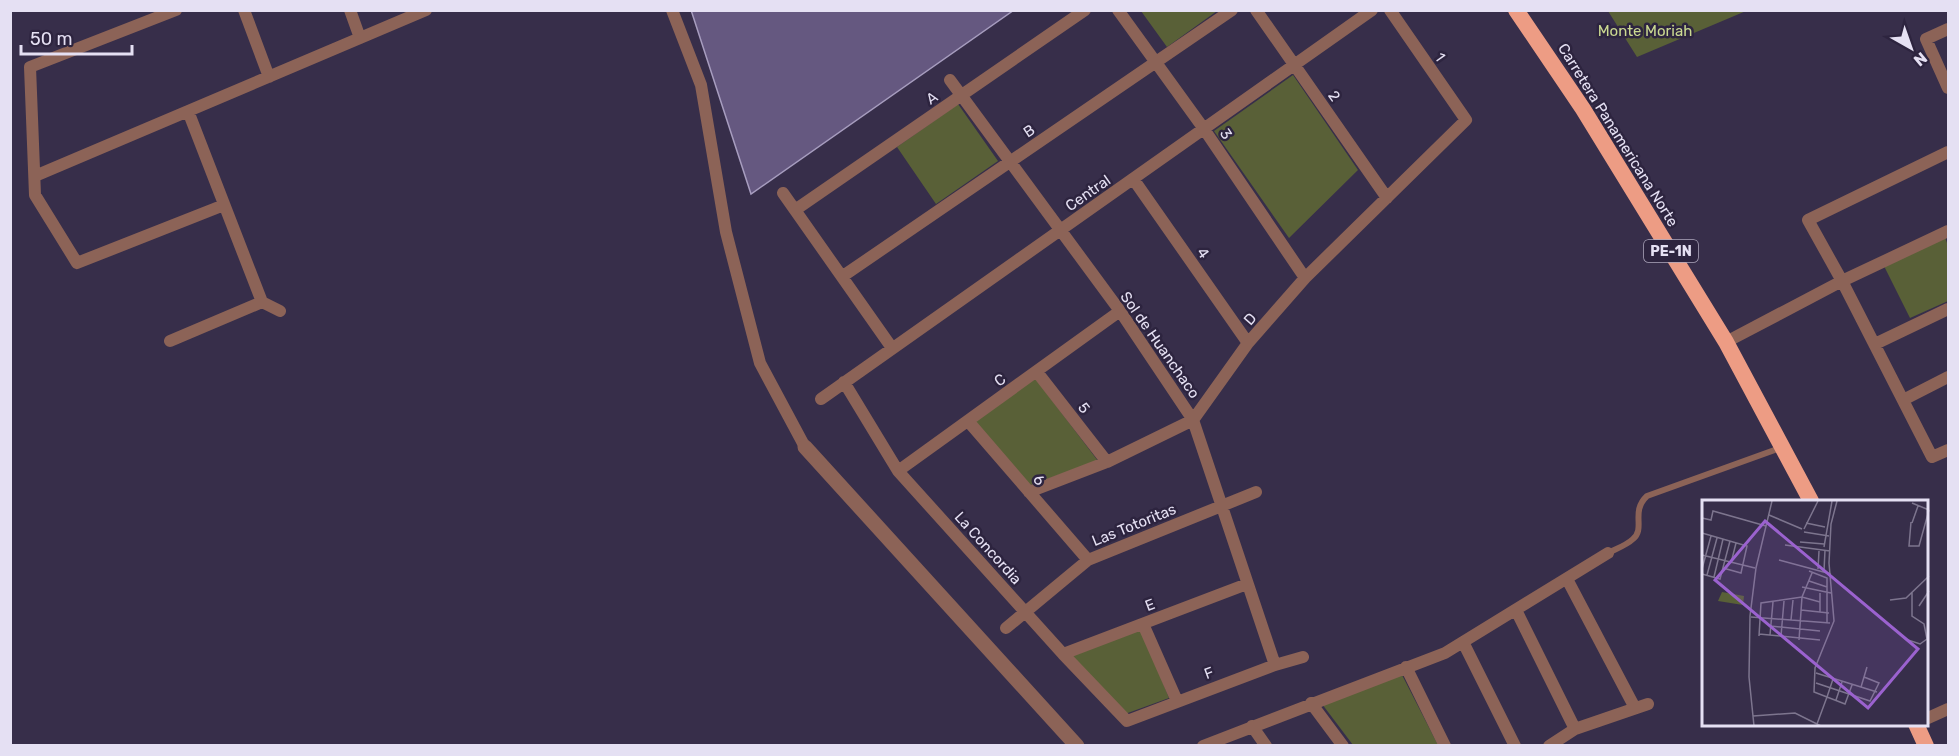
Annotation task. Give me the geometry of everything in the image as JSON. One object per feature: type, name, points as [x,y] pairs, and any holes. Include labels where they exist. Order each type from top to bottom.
[{"type":"highway","name":"Carretera Panamericana Norte","points":[[1516,10],[1583,109],[1726,342],[1810,500]]},
{"type":"highway","points":[[1917,726],[1926,746]]},
{"type":"street","points":[[176,10],[30,67],[35,195],[77,262],[224,205]]},
{"type":"street","points":[[244,10],[269,77]]},
{"type":"street","points":[[350,10],[360,38]]},
{"type":"street","points":[[35,176],[426,10]]},
{"type":"street","points":[[672,10],[701,85],[726,232],[760,363],[806,447],[1077,746]]},
{"type":"street","name":"A","points":[[795,210],[1085,10]]},
{"type":"street","name":"3","points":[[1118,10],[1204,129],[1305,278]]},
{"type":"street","name":"B","points":[[843,276],[1232,10]]},
{"type":"street","name":"2","points":[[1256,10],[1387,198]]},
{"type":"street","name":"Central","points":[[820,399],[1134,180],[1372,10]]},
{"type":"street","name":"1","points":[[1390,10],[1466,120]]},
{"type":"street","points":[[1948,29],[1926,39],[1948,88]]},
{"type":"street","name":"Sol de Huanchaco","points":[[950,80],[1120,312],[1193,420],[1275,665]]},
{"type":"street","points":[[188,111],[262,302],[280,311]]},
{"type":"street","name":"D","points":[[1029,492],[1107,462],[1193,420],[1248,344],[1305,278],[1466,120]]},
{"type":"street","points":[[1948,152],[1808,220],[1875,344],[1932,457],[1948,450]]},
{"type":"street","name":"4","points":[[1134,180],[1248,344]]},
{"type":"street","points":[[783,193],[892,348]]},
{"type":"street","points":[[1726,342],[1842,281],[1948,234]]},
{"type":"street","points":[[170,341],[262,302]]},
{"type":"street","points":[[1875,344],[1948,309]]},
{"type":"street","name":"C","points":[[898,471],[1120,312]]},
{"type":"street","name":"5","points":[[1037,372],[1107,462]]},
{"type":"street","points":[[1903,400],[1948,378]]},
{"type":"street","name":"La Concordia","points":[[844,382],[898,471],[1063,654],[1127,721]]},
{"type":"street","name":"6","points":[[968,421],[1088,560]]},
{"type":"street","name":"Las Totoritas","points":[[1006,628],[1088,560],[1256,492]]},
{"type":"street","points":[[1203,746],[1444,653],[1608,553]]},
{"type":"street","points":[[1567,579],[1635,708]]},
{"type":"street","name":"E","points":[[1063,654],[1247,584]]},
{"type":"street","points":[[1516,610],[1575,729]]},
{"type":"street","points":[[1143,624],[1177,701]]},
{"type":"street","points":[[1463,642],[1515,746]]},
{"type":"street","name":"F","points":[[1127,721],[1275,665],[1303,657]]},
{"type":"street","points":[[1406,668],[1445,746]]},
{"type":"street","points":[[1311,703],[1343,746]]},
{"type":"street","points":[[1549,746],[1575,729],[1648,704]]},
{"type":"street","points":[[1929,718],[1948,709]]},
{"type":"street","points":[[1252,726],[1266,746]]},
{"type":"lane","points":[[1608,553],[1635,537],[1639,525],[1638,510],[1647,496],[1783,446]]},
{"type":"green space","points":[[1141,11],[1217,11],[1167,47]]},
{"type":"green space","name":"Monte Moriah","points":[[1608,11],[1746,11],[1637,57]]},
{"type":"green space","points":[[1293,75],[1358,170],[1289,238],[1214,131]]},
{"type":"green space","points":[[958,104],[998,161],[936,204],[897,147]]},
{"type":"green space","points":[[1945,237],[1948,246],[1948,301],[1910,318],[1884,266]]},
{"type":"green space","points":[[1035,378],[1098,461],[1028,486],[972,422]]},
{"type":"green space","points":[[1141,628],[1169,698],[1125,714],[1069,657]]},
{"type":"green space","points":[[1402,675],[1438,745],[1353,745],[1322,704]]},
{"type":"building","points":[[691,10],[1014,10],[751,194]]}]
